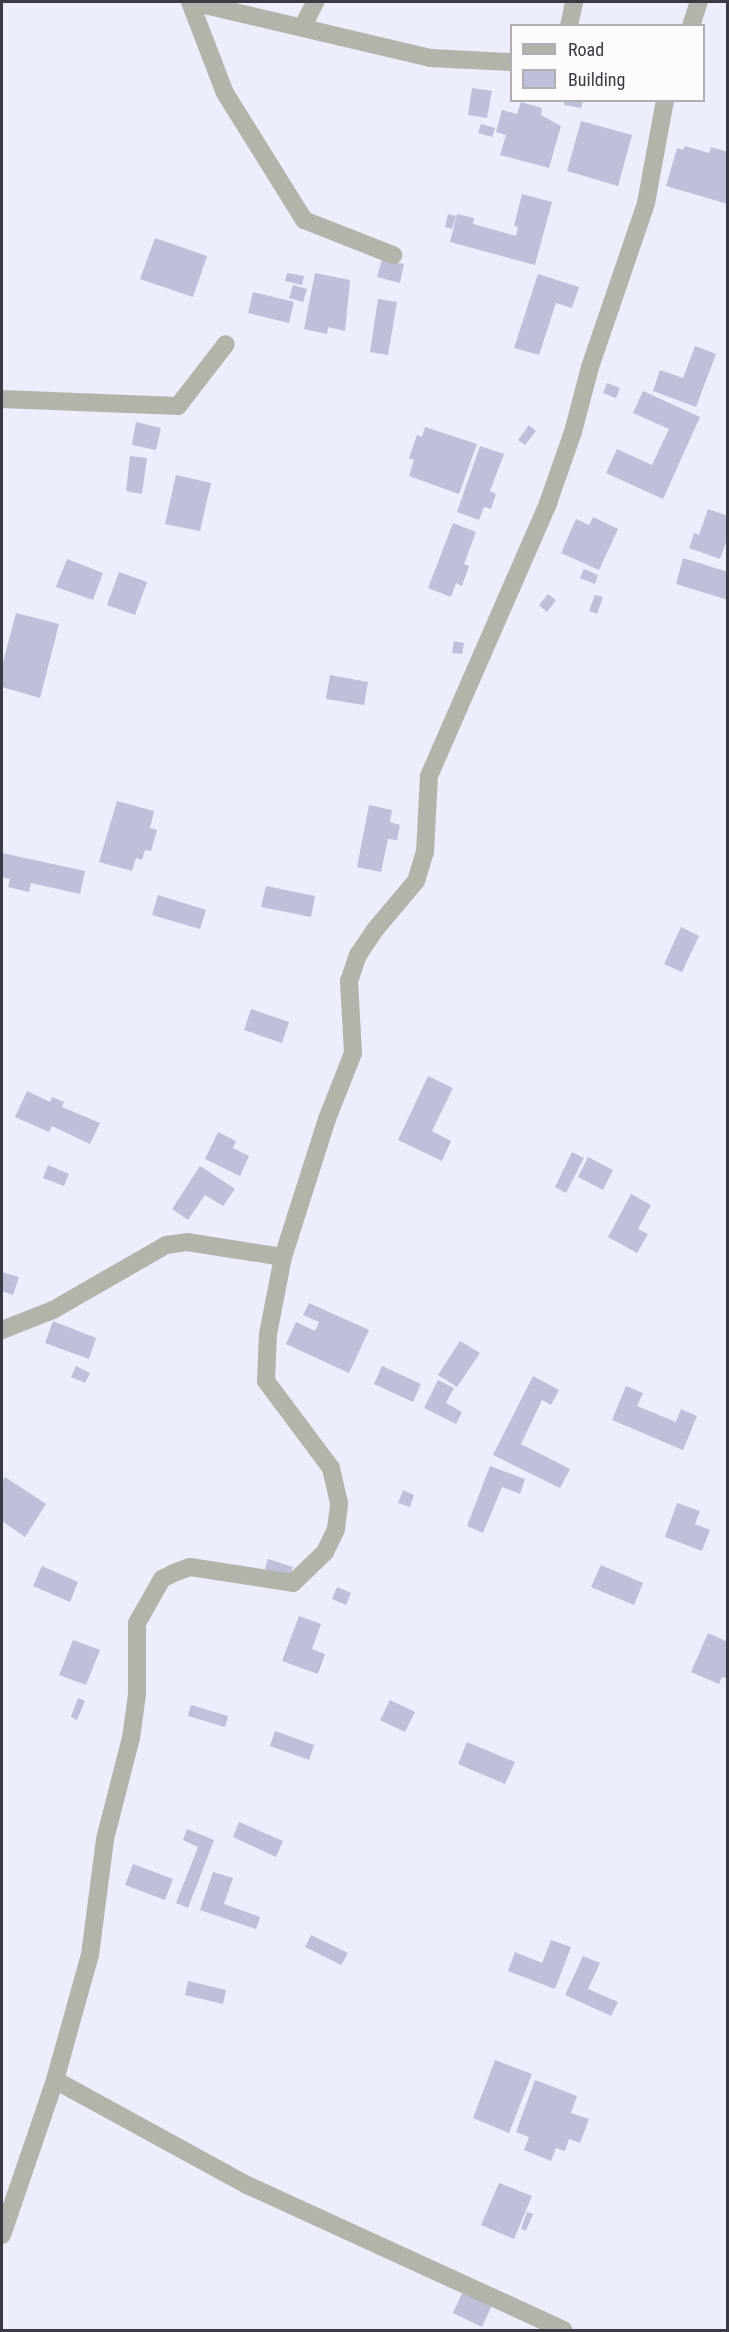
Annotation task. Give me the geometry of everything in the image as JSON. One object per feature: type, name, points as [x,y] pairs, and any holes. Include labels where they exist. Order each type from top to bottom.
[{"type":"street","points":[[191,2],[303,26],[430,58],[510,62]]},
{"type":"street","points":[[191,2],[225,93],[304,220],[393,255]]},
{"type":"street","points":[[303,26],[315,2]]},
{"type":"street","points":[[569,24],[574,2]]},
{"type":"street","points":[[2,2235],[55,2080],[90,1955],[105,1839],[131,1738],[137,1694],[138,1623],[162,1579],[174,1572],[190,1567],[293,1583],[325,1552],[336,1529],[339,1503],[331,1468],[266,1381],[268,1334],[283,1257],[327,1119],[353,1053],[349,981],[358,955],[374,931],[416,881],[425,852],[429,776],[548,503],[646,203],[662,102]]},
{"type":"street","points":[[2,399],[178,406],[226,344]]},
{"type":"street","points":[[2,1330],[53,1310],[166,1245],[186,1242],[283,1257]]},
{"type":"street","points":[[55,2080],[247,2185],[562,2331]]},
{"type":"building","points":[[472,88],[492,91],[487,118],[468,115]]},
{"type":"building","points":[[521,102],[542,108],[541,115],[561,126],[549,168],[500,155],[506,135],[496,132],[502,110],[517,114]]},
{"type":"building","points":[[564,102],[582,102],[581,108],[564,105]]},
{"type":"building","points":[[581,121],[632,135],[618,186],[567,171]]},
{"type":"building","points":[[481,124],[495,128],[492,137],[478,133]]},
{"type":"building","points":[[685,146],[709,153],[711,147],[728,152],[728,204],[666,186],[677,148],[683,150]]},
{"type":"building","points":[[522,194],[552,202],[535,265],[450,242],[457,214],[474,218],[473,224],[516,236],[518,227],[514,226]]},
{"type":"building","points":[[448,214],[456,216],[452,229],[445,227]]},
{"type":"building","points":[[155,238],[207,256],[193,297],[140,279]]},
{"type":"building","points":[[382,259],[404,264],[400,283],[377,277]]},
{"type":"building","points":[[287,273],[304,276],[302,285],[285,281]]},
{"type":"building","points":[[315,273],[350,280],[345,331],[328,327],[327,334],[304,329]]},
{"type":"building","points":[[538,274],[579,287],[572,308],[556,303],[539,355],[514,348]]},
{"type":"building","points":[[293,285],[307,289],[303,302],[289,298]]},
{"type":"building","points":[[253,292],[294,302],[289,323],[248,313]]},
{"type":"building","points":[[378,299],[397,302],[388,355],[370,352]]},
{"type":"building","points":[[695,346],[716,354],[696,407],[653,391],[660,370],[683,378]]},
{"type":"building","points":[[607,383],[620,388],[616,398],[603,393]]},
{"type":"building","points":[[643,391],[700,417],[663,499],[606,473],[617,449],[652,465],[669,429],[633,413]]},
{"type":"building","points":[[136,422],[161,428],[156,450],[132,445]]},
{"type":"building","points":[[529,425],[536,431],[525,445],[518,440]]},
{"type":"building","points":[[425,427],[477,444],[459,494],[409,476],[414,460],[409,458],[417,435],[422,437]]},
{"type":"building","points":[[480,446],[504,454],[490,491],[496,494],[491,509],[484,507],[479,520],[457,512]]},
{"type":"building","points":[[130,456],[147,458],[142,494],[126,491]]},
{"type":"building","points":[[176,475],[211,483],[200,531],[165,524]]},
{"type":"building","points":[[708,509],[728,516],[728,537],[720,559],[689,548],[694,533],[699,535]]},
{"type":"building","points":[[593,517],[618,529],[599,570],[561,553],[576,519],[589,525]]},
{"type":"building","points":[[453,523],[476,532],[464,564],[469,566],[462,586],[456,583],[451,597],[428,588]]},
{"type":"building","points":[[683,558],[728,572],[728,600],[676,584]]},
{"type":"building","points":[[67,559],[103,573],[93,600],[56,587]]},
{"type":"building","points":[[584,569],[598,575],[595,584],[580,578]]},
{"type":"building","points":[[119,572],[147,582],[135,615],[107,605]]},
{"type":"building","points":[[548,594],[556,600],[547,612],[539,605]]},
{"type":"building","points":[[595,595],[603,597],[597,614],[589,611]]},
{"type":"building","points":[[16,613],[59,624],[40,698],[2,687],[2,666]]},
{"type":"building","points":[[454,641],[464,643],[462,654],[452,653]]},
{"type":"building","points":[[330,675],[368,682],[364,705],[326,699]]},
{"type":"building","points":[[117,801],[154,811],[150,828],[157,830],[151,851],[145,850],[142,860],[136,858],[132,871],[99,862]]},
{"type":"building","points":[[369,805],[392,810],[390,822],[400,825],[397,840],[388,839],[381,872],[357,867]]},
{"type":"building","points":[[2,853],[85,871],[80,894],[31,883],[29,892],[8,887],[10,879],[2,877]]},
{"type":"building","points":[[266,886],[315,896],[311,917],[261,907]]},
{"type":"building","points":[[158,895],[206,910],[200,929],[152,915]]},
{"type":"building","points":[[681,927],[699,936],[682,972],[664,964]]},
{"type":"building","points":[[251,1009],[289,1022],[282,1043],[244,1030]]},
{"type":"building","points":[[428,1076],[453,1088],[432,1131],[451,1141],[442,1161],[398,1140]]},
{"type":"building","points":[[27,1091],[50,1102],[52,1097],[64,1102],[62,1107],[100,1123],[90,1144],[52,1126],[49,1132],[15,1117]]},
{"type":"building","points":[[218,1132],[236,1141],[233,1148],[249,1156],[240,1176],[205,1159]]},
{"type":"building","points":[[572,1152],[584,1158],[566,1193],[555,1187]]},
{"type":"building","points":[[588,1157],[613,1170],[603,1190],[578,1177]]},
{"type":"building","points":[[48,1165],[69,1174],[64,1186],[43,1178]]},
{"type":"building","points":[[200,1166],[235,1189],[223,1206],[205,1195],[188,1220],[172,1209]]},
{"type":"building","points":[[631,1194],[651,1205],[638,1229],[648,1234],[637,1253],[608,1237]]},
{"type":"building","points":[[2,1272],[19,1277],[13,1295],[2,1291]]},
{"type":"building","points":[[309,1303],[369,1330],[349,1373],[286,1344],[296,1322],[315,1331],[319,1322],[303,1315]]},
{"type":"building","points":[[53,1321],[96,1338],[89,1359],[45,1343]]},
{"type":"building","points":[[460,1341],[480,1353],[457,1387],[438,1375]]},
{"type":"building","points":[[76,1366],[90,1373],[85,1383],[71,1377]]},
{"type":"building","points":[[382,1366],[421,1384],[413,1402],[374,1384]]},
{"type":"building","points":[[533,1376],[559,1390],[551,1405],[542,1400],[521,1444],[570,1469],[560,1488],[493,1455]]},
{"type":"building","points":[[438,1380],[454,1388],[446,1403],[462,1412],[456,1424],[424,1408]]},
{"type":"building","points":[[626,1386],[643,1393],[637,1406],[676,1422],[681,1409],[697,1416],[683,1450],[612,1420]]},
{"type":"building","points":[[490,1466],[525,1479],[520,1494],[502,1487],[483,1533],[467,1526]]},
{"type":"building","points":[[5,1477],[46,1504],[25,1537],[2,1521],[2,1483]]},
{"type":"building","points":[[403,1490],[414,1495],[410,1507],[398,1503]]},
{"type":"building","points":[[677,1503],[700,1511],[695,1524],[710,1530],[702,1551],[665,1537]]},
{"type":"building","points":[[268,1559],[293,1567],[290,1577],[265,1569]]},
{"type":"building","points":[[601,1565],[643,1583],[634,1605],[591,1587]]},
{"type":"building","points":[[42,1566],[78,1582],[70,1602],[33,1586]]},
{"type":"building","points":[[337,1587],[351,1593],[346,1605],[332,1599]]},
{"type":"building","points":[[299,1616],[321,1624],[312,1649],[325,1654],[318,1674],[282,1661]]},
{"type":"building","points":[[708,1633],[728,1642],[728,1679],[722,1677],[719,1684],[691,1672]]},
{"type":"building","points":[[73,1640],[100,1650],[86,1685],[59,1675]]},
{"type":"building","points":[[78,1698],[85,1701],[77,1720],[71,1717]]},
{"type":"building","points":[[390,1700],[415,1712],[405,1732],[380,1720]]},
{"type":"building","points":[[191,1705],[228,1716],[225,1727],[188,1716]]},
{"type":"building","points":[[275,1731],[314,1745],[309,1760],[270,1746]]},
{"type":"building","points":[[467,1742],[515,1762],[505,1784],[458,1764]]},
{"type":"building","points":[[239,1822],[283,1841],[276,1857],[233,1837]]},
{"type":"building","points":[[187,1829],[214,1840],[188,1908],[176,1903],[198,1847],[183,1840]]},
{"type":"building","points":[[133,1864],[173,1879],[165,1900],[125,1885]]},
{"type":"building","points":[[213,1872],[233,1878],[224,1904],[260,1917],[256,1929],[200,1910]]},
{"type":"building","points":[[311,1935],[348,1953],[341,1965],[305,1947]]},
{"type":"building","points":[[551,1940],[571,1947],[555,1989],[508,1971],[515,1952],[542,1963]]},
{"type":"building","points":[[583,1956],[600,1963],[588,1989],[618,2002],[611,2016],[565,1995]]},
{"type":"building","points":[[188,1981],[226,1990],[223,2004],[185,1995]]},
{"type":"building","points":[[495,2060],[532,2074],[509,2133],[473,2118]]},
{"type":"building","points":[[535,2080],[577,2096],[571,2113],[589,2119],[580,2143],[569,2139],[565,2151],[556,2148],[551,2161],[524,2150],[529,2137],[516,2132]]},
{"type":"building","points":[[499,2183],[532,2196],[514,2239],[481,2225]]},
{"type":"building","points":[[527,2212],[533,2214],[526,2231],[521,2229]]},
{"type":"building","points":[[464,2289],[493,2303],[482,2327],[453,2313]]}]
